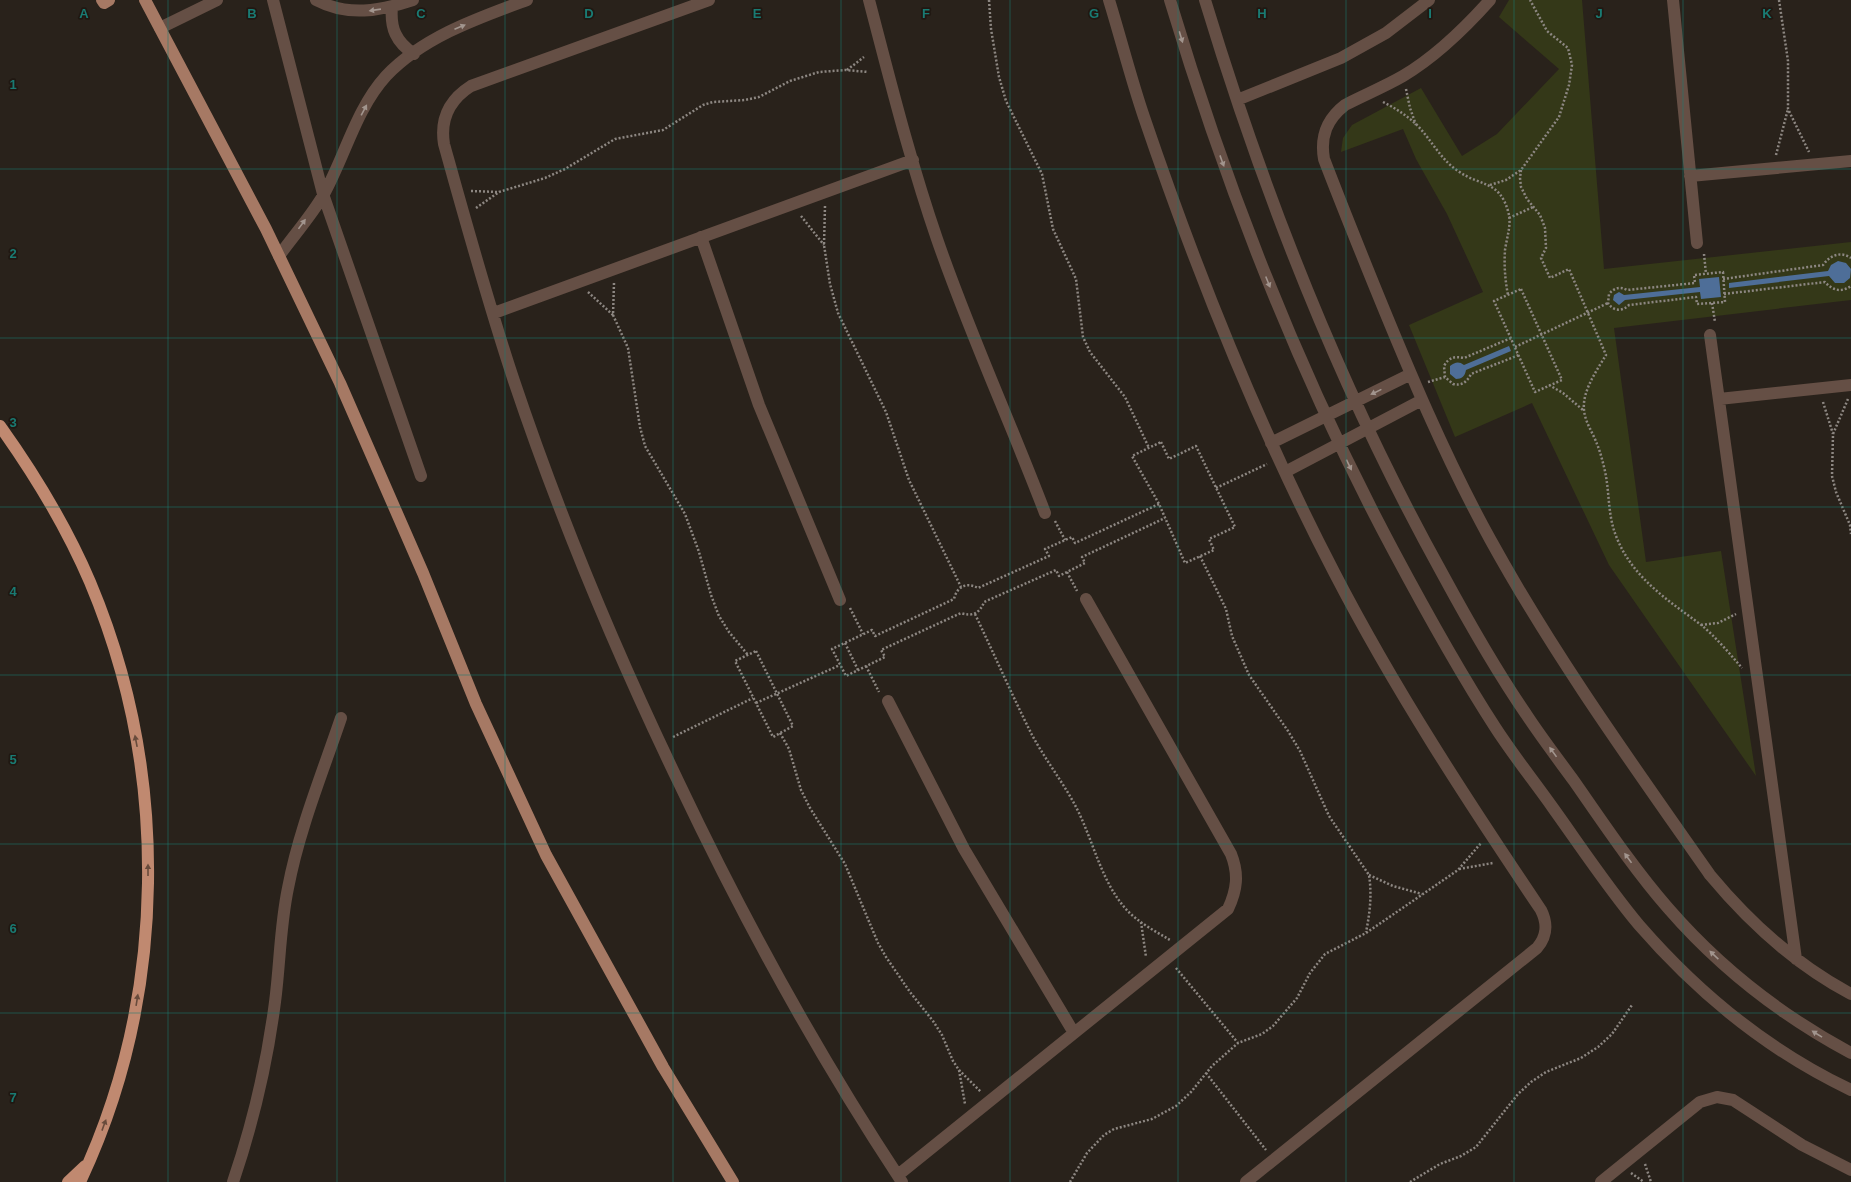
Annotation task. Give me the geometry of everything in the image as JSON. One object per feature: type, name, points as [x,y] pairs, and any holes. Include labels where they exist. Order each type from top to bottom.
[{"type":"highway","points":[[0,426],[25,461],[49,500],[90,582],[106,624],[120,668],[131,713],[145,803],[148,895],[142,973],[134,1019],[117,1088],[90,1161],[80,1182]]},
{"type":"highway","points":[[68,1182],[90,1161]]},
{"type":"main road","points":[[102,0],[104,3],[109,0]]},
{"type":"main road","points":[[145,0],[232,162],[280,256],[373,455],[476,704],[546,855],[663,1067],[733,1182]]},
{"type":"street","points":[[160,28],[217,0]]},
{"type":"street","points":[[273,0],[323,194],[421,476]]},
{"type":"street","points":[[316,0],[337,9],[364,12],[392,7],[413,0]]},
{"type":"street","points":[[280,256],[323,194],[364,109],[374,92],[398,64],[449,31],[493,12],[527,0]]},
{"type":"street","points":[[710,0],[471,86],[456,97],[448,109],[443,123],[442,134],[464,216],[513,378],[555,496],[602,611],[660,743],[702,832],[770,961],[843,1088],[900,1179],[990,1100],[1228,909],[1236,890],[1237,879],[1231,854],[1086,599]]},
{"type":"street","points":[[869,0],[913,160],[937,238],[959,300],[1045,513]]},
{"type":"street","points":[[1109,0],[1143,114],[1189,244],[1227,342],[1271,443],[1334,572],[1374,647],[1429,739],[1544,917],[1546,931],[1541,943],[1246,1182]]},
{"type":"street","points":[[1170,0],[1189,65],[1241,214],[1274,298],[1326,416],[1411,584],[1452,656],[1496,728],[1637,922],[1685,974],[1739,1021],[1801,1063],[1851,1090]]},
{"type":"street","points":[[1205,0],[1237,100],[1298,270],[1355,402],[1367,429],[1424,540],[1490,658],[1526,714],[1643,878],[1687,929],[1726,966],[1787,1014],[1851,1053]]},
{"type":"street","points":[[1237,100],[1341,58],[1386,33],[1429,0]]},
{"type":"street","points":[[1490,0],[1439,50],[1404,76],[1345,105],[1331,119],[1323,138],[1324,159],[1422,400],[1462,485],[1489,537],[1555,651],[1591,706],[1710,875],[1748,918],[1769,937],[1816,973],[1851,994]]},
{"type":"street","points":[[1673,0],[1697,243]]},
{"type":"street","points":[[392,7],[392,29],[404,48],[414,54]]},
{"type":"street","points":[[494,313],[913,160]]},
{"type":"street","points":[[1690,176],[1851,161]]},
{"type":"street","points":[[701,237],[759,405],[840,600]]},
{"type":"street","points":[[1710,335],[1796,959]]},
{"type":"street","points":[[1271,443],[1411,374]]},
{"type":"street","points":[[1719,400],[1851,385]]},
{"type":"street","points":[[1285,472],[1422,400]]},
{"type":"street","points":[[890,704],[964,849],[1074,1033]]},
{"type":"street","points":[[233,1182],[256,1106],[265,1064],[275,1000],[280,938],[288,887],[304,826],[341,718]]},
{"type":"street","points":[[1601,1182],[1700,1102],[1713,1098],[1733,1100],[1802,1145],[1851,1170]]},
{"type":"path","points":[[988,0],[993,49],[999,77],[1006,101],[1042,174],[1053,229],[1076,279],[1083,337],[1090,352],[1125,397],[1149,448]]},
{"type":"path","points":[[1489,185],[1506,180],[1521,170],[1558,117],[1566,97],[1572,73],[1572,60],[1568,48],[1547,31],[1530,0]]},
{"type":"path","points":[[1773,168],[1788,109],[1788,61],[1779,0]]},
{"type":"path","points":[[846,70],[864,57]]},
{"type":"path","points":[[464,216],[499,192],[545,178],[565,169],[615,139],[663,130],[704,105],[713,102],[745,100],[759,97],[805,76],[832,70],[868,72]]},
{"type":"path","points":[[1404,76],[1410,108],[1417,125],[1432,145],[1454,168],[1473,179],[1489,185],[1500,194],[1506,206],[1510,218],[1504,263],[1508,295]]},
{"type":"path","points":[[1367,94],[1391,106],[1417,125]]},
{"type":"path","points":[[1788,109],[1814,165]]},
{"type":"path","points":[[1521,170],[1521,187],[1533,207],[1540,215],[1545,228],[1546,248],[1541,258],[1550,278],[1569,269],[1606,355],[1592,378],[1584,403],[1584,410],[1587,423],[1598,447],[1605,470],[1612,526],[1625,554],[1635,569],[1664,598],[1700,625],[1758,686]]},
{"type":"path","points":[[457,191],[499,192]]},
{"type":"path","points":[[826,192],[824,245],[830,284],[838,312],[886,412],[908,480],[961,587]]},
{"type":"path","points":[[792,204],[824,245]]},
{"type":"path","points":[[1510,218],[1533,207]]},
{"type":"path","points":[[1723,279],[1823,265],[1827,260],[1838,254],[1851,258]]},
{"type":"path","points":[[616,268],[612,303],[613,315],[628,348],[640,427],[645,446],[685,514],[699,552],[711,595],[719,616],[729,632],[748,655]]},
{"type":"path","points":[[1722,272],[1725,302],[1697,304],[1696,297],[1629,305],[1622,310],[1618,310],[1610,306],[1608,303],[1609,294],[1611,291],[1619,288],[1627,290],[1695,283],[1694,275],[1722,272]]},
{"type":"path","points":[[1724,294],[1825,282],[1834,290],[1841,290],[1851,286]]},
{"type":"path","points":[[577,283],[613,315]]},
{"type":"path","points":[[1521,289],[1562,380],[1535,392],[1494,301],[1508,295],[1521,289]]},
{"type":"path","points":[[1515,347],[1608,303]]},
{"type":"path","points":[[1511,338],[1464,358],[1456,356],[1451,358],[1444,366],[1444,377],[1453,384],[1463,384],[1468,380],[1471,374],[1518,355]]},
{"type":"path","points":[[1549,385],[1563,393],[1584,410]]},
{"type":"path","points":[[1819,389],[1833,434],[1832,476],[1836,492],[1850,525],[1851,534]]},
{"type":"path","points":[[1833,434],[1848,398]]},
{"type":"path","points":[[1161,442],[1169,459],[1196,446],[1216,488],[1235,527],[1209,539],[1214,550],[1186,563],[1159,504],[1132,456],[1161,442]]},
{"type":"path","points":[[1216,488],[1279,459]]},
{"type":"path","points":[[1159,504],[1075,543],[1072,537],[1045,549],[1049,556],[978,588],[970,585],[961,587],[955,594],[954,599],[875,636],[872,630],[832,649],[846,676],[885,656],[882,650],[960,613],[970,615],[975,614],[980,611],[984,602],[1056,570],[1059,576],[1085,562],[1082,557],[1166,518]]},
{"type":"path","points":[[1200,556],[1226,609],[1232,636],[1249,675],[1288,731],[1300,751],[1329,816],[1369,875],[1371,886],[1370,907],[1366,933]]},
{"type":"path","points":[[1700,625],[1723,621],[1747,608]]},
{"type":"path","points":[[975,614],[1032,735],[1074,803],[1091,838],[1110,885],[1126,910],[1141,922],[1180,947]]},
{"type":"path","points":[[845,643],[858,670]]},
{"type":"path","points":[[756,651],[777,694],[793,726],[772,737],[735,661],[756,651]]},
{"type":"path","points":[[756,703],[840,665]]},
{"type":"path","points":[[866,666],[888,708],[890,704]]},
{"type":"path","points":[[660,743],[753,698]]},
{"type":"path","points":[[780,733],[789,749],[801,790],[810,808],[845,864],[881,948],[910,992],[942,1035],[953,1061],[959,1070],[990,1100]]},
{"type":"path","points":[[1070,1182],[1087,1153],[1104,1135],[1114,1129],[1152,1119],[1170,1110],[1191,1092],[1206,1073],[1238,1043],[1262,1034],[1273,1026],[1297,998],[1313,968],[1324,954],[1366,933],[1458,870],[1489,833]]},
{"type":"path","points":[[1458,870],[1507,860]]},
{"type":"path","points":[[1369,875],[1393,886],[1423,894]]},
{"type":"path","points":[[1141,922],[1149,972]]},
{"type":"path","points":[[1167,958],[1238,1043]]},
{"type":"path","points":[[1410,1182],[1440,1164],[1461,1156],[1476,1147],[1518,1094],[1530,1082],[1546,1072],[1581,1058],[1598,1047],[1612,1034],[1632,1005]]},
{"type":"path","points":[[959,1070],[968,1119]]},
{"type":"path","points":[[1206,1073],[1274,1160]]},
{"type":"path","points":[[1640,1150],[1651,1182]]},
{"type":"green space","points":[[1509,0],[1582,0],[1604,269],[1851,242],[1851,300],[1614,328],[1646,562],[1721,551],[1756,776],[1609,565],[1532,403],[1455,437],[1409,325],[1483,292],[1447,214],[1416,159],[1403,129],[1341,152],[1343,138],[1352,125],[1421,88],[1462,156],[1497,134],[1559,69],[1499,17]]},
{"type":"water","points":[[1838,261],[1846,263],[1851,269],[1850,278],[1844,283],[1835,283],[1829,276],[1729,288],[1729,283],[1828,271],[1831,265]]},
{"type":"water","points":[[1719,277],[1721,297],[1701,299],[1700,292],[1625,300],[1619,305],[1613,300],[1614,295],[1619,292],[1624,295],[1700,287],[1699,279]]},
{"type":"water","points":[[1509,346],[1511,351],[1466,370],[1462,378],[1456,379],[1450,374],[1450,366],[1457,362],[1464,365]]}]
